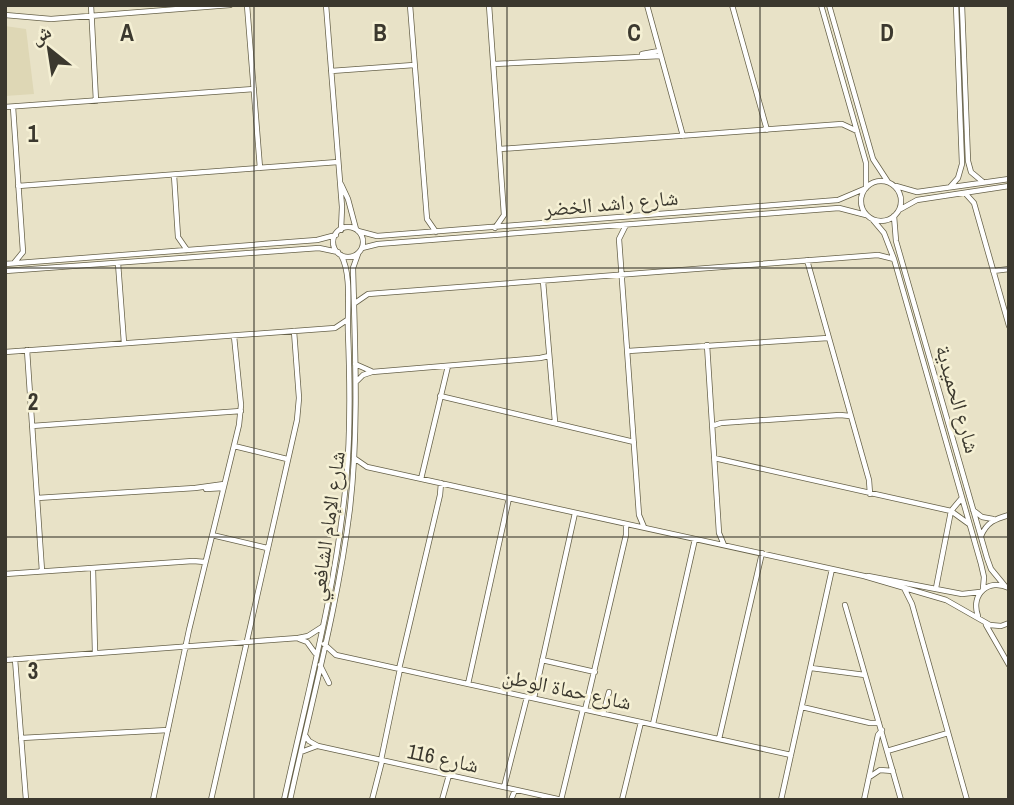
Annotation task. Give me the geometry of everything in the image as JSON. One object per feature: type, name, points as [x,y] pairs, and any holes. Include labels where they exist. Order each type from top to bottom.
[{"type":"street","points":[[90,5],[97,101]]},
{"type":"street","points":[[5,15],[39,19],[230,5]]},
{"type":"street","points":[[247,5],[260,168]]},
{"type":"street","points":[[326,5],[341,230]]},
{"type":"street","points":[[410,5],[427,219],[437,232]]},
{"type":"street","points":[[489,5],[504,215],[514,227]]},
{"type":"street","points":[[647,5],[683,136]]},
{"type":"street","points":[[732,5],[767,130]]},
{"type":"street","points":[[821,5],[867,169],[861,205],[866,215],[884,221],[917,200],[1009,186]]},
{"type":"street","points":[[829,5],[873,159],[900,197],[899,210]]},
{"type":"street","points":[[956,5],[968,165],[974,175],[983,182]]},
{"type":"street","points":[[950,187],[958,178],[961,168],[962,5]]},
{"type":"street","points":[[494,66],[660,54]]},
{"type":"street","points":[[331,71],[414,65]]},
{"type":"street","points":[[5,107],[254,89]]},
{"type":"street","points":[[13,107],[23,251],[33,262]]},
{"type":"street","points":[[842,124],[851,112]]},
{"type":"street","points":[[500,149],[842,124],[857,131]]},
{"type":"street","points":[[18,186],[338,162]]},
{"type":"street","points":[[174,175],[178,237],[187,250]]},
{"type":"street","points":[[5,271],[319,248],[349,257],[358,254],[362,248],[362,237],[357,231],[339,176]]},
{"type":"street","points":[[865,189],[878,181],[917,191],[1009,179]]},
{"type":"street","name":"شارع راشد الخضر","points":[[357,231],[377,236],[514,227],[838,200],[865,189]]},
{"type":"street","points":[[974,203],[981,190]]},
{"type":"street","points":[[965,193],[974,203],[1009,326]]},
{"type":"street","name":"شارع راشد الخضر","points":[[362,248],[378,244],[839,208],[866,215]]},
{"type":"street","points":[[495,228],[504,215]]},
{"type":"street","name":"شارع الحميدية","points":[[894,216],[896,241],[981,537],[991,569],[1007,587]]},
{"type":"street","points":[[418,233],[427,219]]},
{"type":"street","name":"شارع الحميدية","points":[[873,219],[882,229],[894,259],[978,553],[983,573],[981,591],[975,606],[982,620]]},
{"type":"street","points":[[626,225],[619,239],[639,515],[644,528]]},
{"type":"street","points":[[609,226],[619,239]]},
{"type":"street","points":[[5,264],[317,240],[336,235],[341,230],[350,228],[357,231]]},
{"type":"street","points":[[336,235],[334,246],[339,253]]},
{"type":"street","points":[[170,252],[178,237]]},
{"type":"street","points":[[878,255],[888,241]]},
{"type":"street","points":[[13,264],[23,251]]},
{"type":"street","name":"شارع الإمام الشافعي","points":[[284,800],[337,552],[346,483],[350,415],[348,319],[346,268],[339,253]]},
{"type":"street","name":"شارع الإمام الشافعي","points":[[290,800],[343,552],[353,474],[356,382],[353,268],[358,254]]},
{"type":"street","points":[[354,286],[368,293],[878,255],[894,259]]},
{"type":"street","points":[[807,260],[870,483],[870,494]]},
{"type":"street","points":[[118,263],[124,343]]},
{"type":"street","points":[[994,272],[1009,270]]},
{"type":"street","points":[[544,281],[555,422]]},
{"type":"street","points":[[355,303],[368,293]]},
{"type":"street","points":[[5,352],[335,328],[348,319]]},
{"type":"street","points":[[335,328],[348,336]]},
{"type":"street","points":[[211,800],[299,405],[294,331]]},
{"type":"street","points":[[153,800],[241,411],[234,335]]},
{"type":"street","points":[[628,351],[828,336]]},
{"type":"street","points":[[705,345],[719,533],[724,545]]},
{"type":"street","points":[[27,350],[42,572]]},
{"type":"street","points":[[356,382],[363,375],[372,372],[549,358]]},
{"type":"street","points":[[355,364],[372,372]]},
{"type":"street","points":[[422,479],[446,366]]},
{"type":"street","points":[[440,398],[634,440]]},
{"type":"street","points":[[32,426],[241,411]]},
{"type":"street","points":[[712,424],[849,414]]},
{"type":"street","points":[[234,446],[288,458]]},
{"type":"street","points":[[354,458],[367,467],[864,576],[954,604],[997,626],[1009,623]]},
{"type":"street","points":[[714,460],[951,510],[969,524]]},
{"type":"street","points":[[353,474],[367,467]]},
{"type":"street","points":[[372,800],[443,484]]},
{"type":"street","points":[[37,500],[224,486]]},
{"type":"street","points":[[468,684],[509,498]]},
{"type":"street","points":[[936,588],[951,510],[962,498]]},
{"type":"street","points":[[973,510],[982,517],[994,520]]},
{"type":"street","points":[[534,698],[575,513]]},
{"type":"street","points":[[562,800],[589,699],[626,535],[639,515]]},
{"type":"street","points":[[981,537],[986,527],[994,520],[1009,515]]},
{"type":"street","points":[[716,544],[719,533]]},
{"type":"street","points":[[212,535],[267,548]]},
{"type":"street","points":[[653,724],[695,539]]},
{"type":"street","points":[[969,547],[978,553]]},
{"type":"street","points":[[719,739],[762,554]]},
{"type":"street","points":[[5,574],[205,562]]},
{"type":"street","points":[[91,568],[97,653]]},
{"type":"street","points":[[781,800],[834,569]]},
{"type":"street","points":[[864,576],[962,594],[981,591],[995,584],[1007,587]]},
{"type":"street","points":[[904,588],[912,604],[967,800]]},
{"type":"street","points":[[912,604],[915,596],[921,592]]},
{"type":"street","points":[[845,605],[901,800]]},
{"type":"street","points":[[982,620],[1009,664]]},
{"type":"street","points":[[5,660],[298,638],[308,636],[322,627]]},
{"type":"street","points":[[298,638],[311,646],[316,655]]},
{"type":"street","points":[[324,644],[336,655],[320,663],[329,683]]},
{"type":"street","name":"شارع حماة الوطن","points":[[336,655],[791,755]]},
{"type":"street","points":[[15,659],[26,800]]},
{"type":"street","points":[[542,660],[595,672]]},
{"type":"street","points":[[812,666],[865,675]]},
{"type":"street","points":[[603,713],[610,692]]},
{"type":"street","points":[[511,799],[508,777],[525,696]]},
{"type":"street","points":[[802,708],[880,723]]},
{"type":"street","points":[[622,800],[639,721]]},
{"type":"street","points":[[21,738],[167,730]]},
{"type":"street","points":[[864,800],[878,735],[882,730]]},
{"type":"street","points":[[887,751],[948,733]]},
{"type":"street","name":"شارع 116","points":[[305,734],[309,741],[318,746],[562,800]]},
{"type":"street","points":[[301,752],[318,746]]},
{"type":"street","points":[[868,780],[880,769],[893,771]]},
{"type":"street","points":[[442,800],[447,775]]},
{"type":"shaded area","points":[[5,26],[26,29],[34,94],[5,96]]}]
